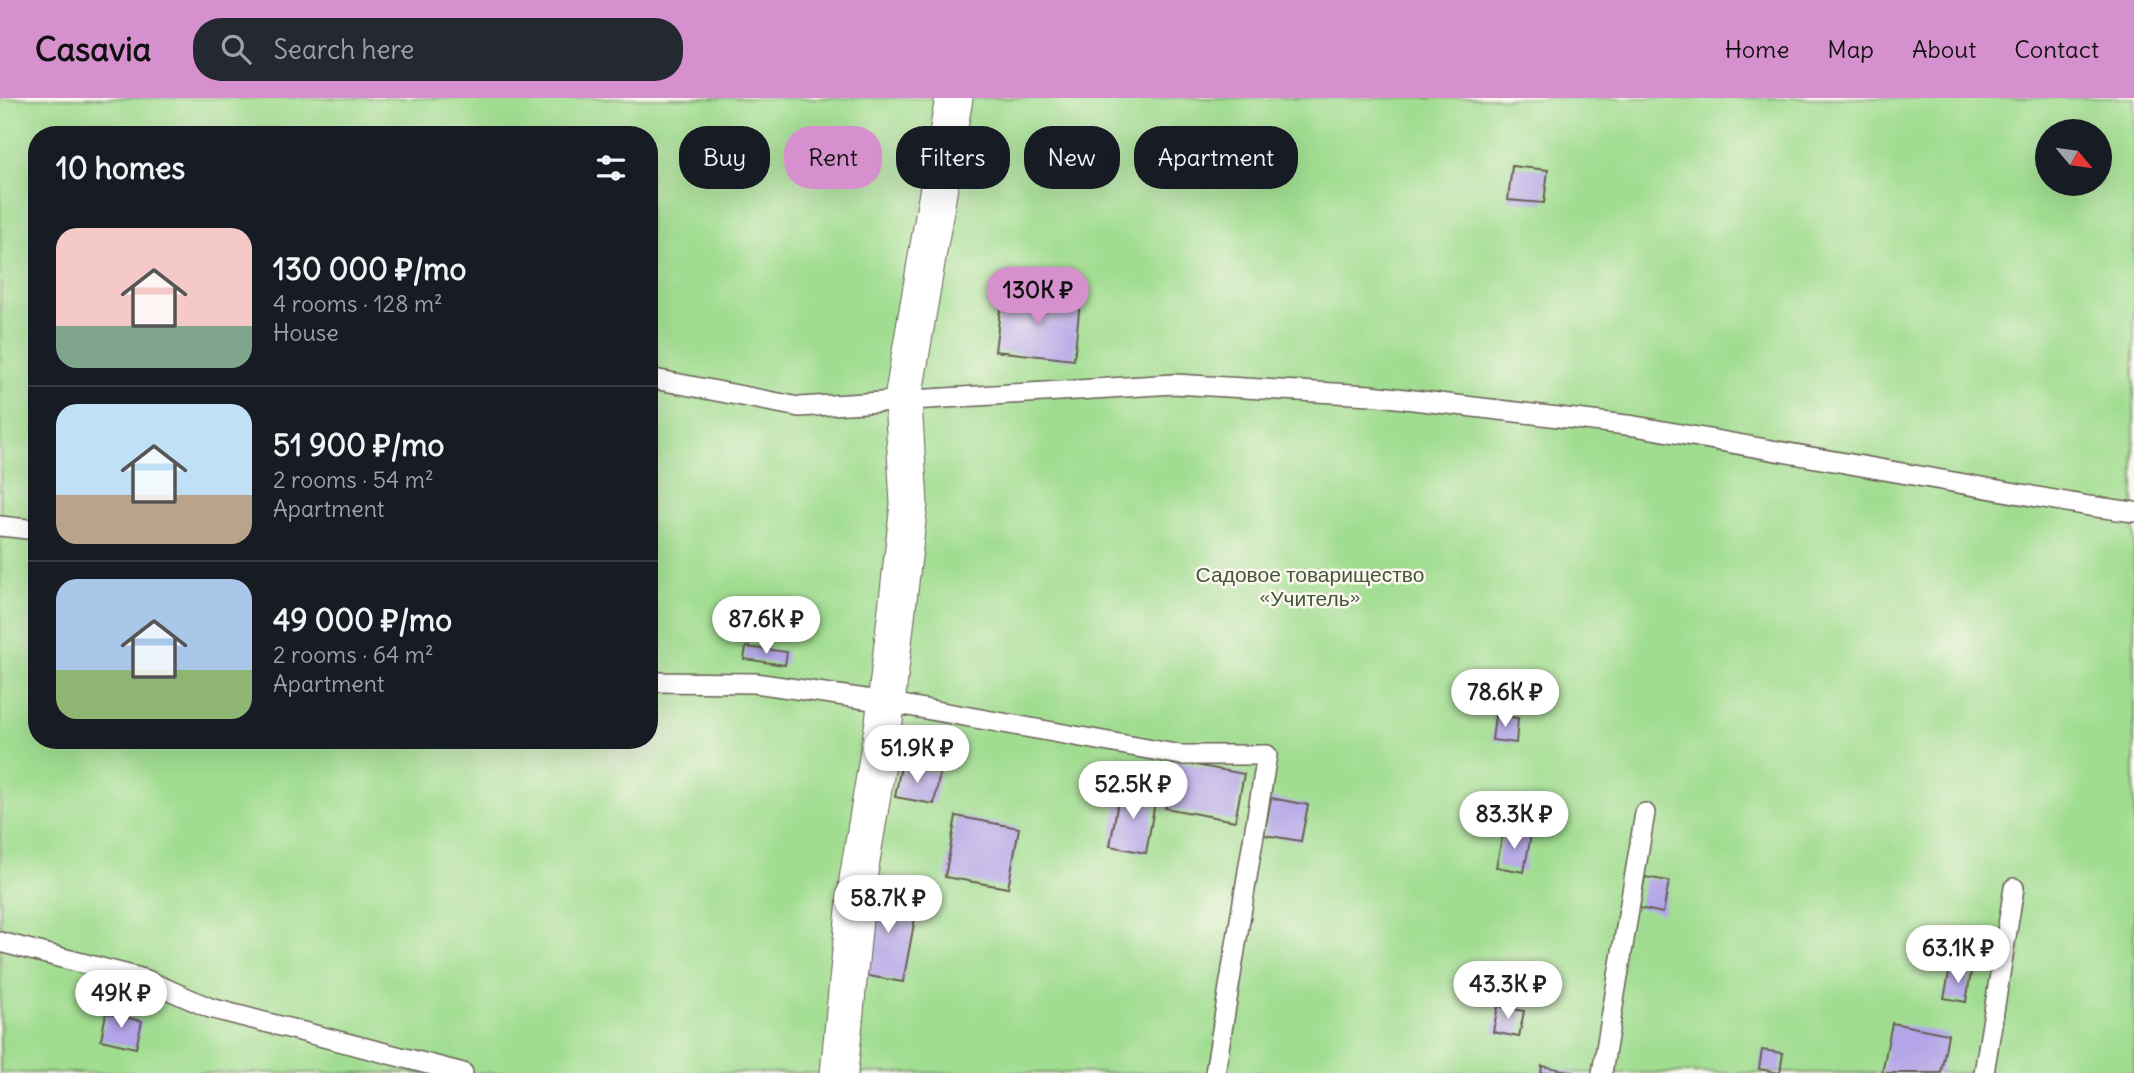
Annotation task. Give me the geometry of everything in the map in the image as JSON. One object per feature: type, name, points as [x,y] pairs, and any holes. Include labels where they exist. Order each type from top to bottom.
[{"type":"street","points":[[839,1073],[858,880],[886,702],[909,503],[902,399],[954,98]]},
{"type":"lane","points":[[658,380],[799,407],[1174,384],[1371,395],[1635,426],[2134,512]]},
{"type":"lane","points":[[0,526],[28,529]]},
{"type":"lane","points":[[658,682],[755,683],[886,702],[1181,755],[1267,755],[1215,1073]]},
{"type":"lane","points":[[1602,1073],[1645,814]]},
{"type":"lane","points":[[1984,1073],[2014,888]]},
{"type":"lane","points":[[0,942],[144,979],[210,1008],[463,1073]]},
{"type":"green space","name":"Садовое товарищество «Учитель»","points":[[0,98],[2134,98],[2134,1073],[0,1073]]},
{"type":"building","points":[[1512,166],[1548,170],[1544,203],[1508,200]]},
{"type":"building","points":[[1002,294],[1080,302],[1074,360],[995,351]]},
{"type":"building","points":[[746,647],[787,652],[785,665],[744,659]]},
{"type":"building","points":[[1495,715],[1518,718],[1516,743],[1492,740]]},
{"type":"building","points":[[1174,761],[1244,774],[1235,821],[1165,808]]},
{"type":"building","points":[[901,766],[940,773],[934,804],[895,797]]},
{"type":"building","points":[[1120,790],[1156,797],[1146,853],[1110,846]]},
{"type":"building","points":[[1271,798],[1308,805],[1301,841],[1264,835]]},
{"type":"building","points":[[956,816],[1019,828],[1008,888],[945,877]]},
{"type":"building","points":[[1504,829],[1531,834],[1524,872],[1496,867]]},
{"type":"building","points":[[1645,877],[1669,881],[1663,913],[1639,908]]},
{"type":"building","points":[[872,888],[919,897],[903,982],[857,974]]},
{"type":"building","points":[[1950,969],[1971,972],[1966,1002],[1944,998]]},
{"type":"building","points":[[1498,1006],[1524,1011],[1519,1037],[1493,1032]]},
{"type":"building","points":[[106,1013],[142,1021],[136,1048],[101,1040]]},
{"type":"building","points":[[1892,1023],[1948,1034],[1941,1073],[1882,1073]]},
{"type":"building","points":[[1762,1050],[1783,1053],[1780,1073],[1759,1069]]},
{"type":"building","points":[[1542,1066],[1574,1072],[1574,1073],[1541,1073]]}]
